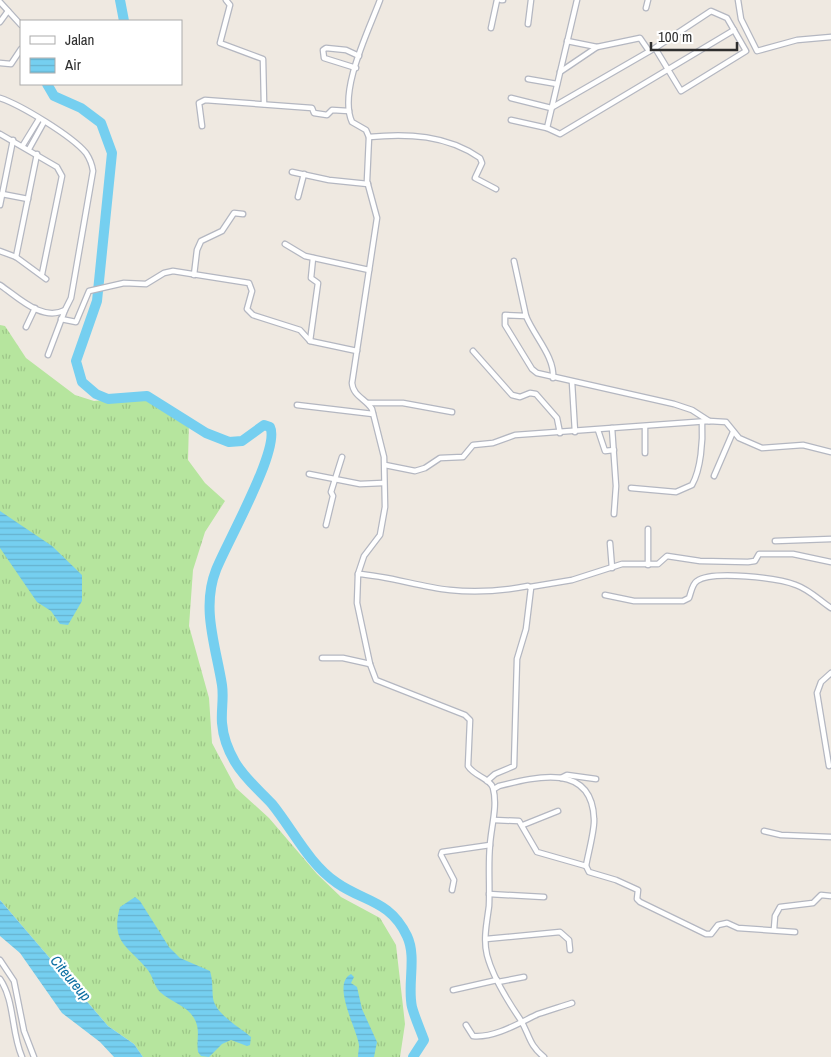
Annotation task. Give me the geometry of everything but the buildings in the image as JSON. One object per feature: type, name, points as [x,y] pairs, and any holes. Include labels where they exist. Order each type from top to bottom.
[{"type":"street","points":[[226,0],[230,4],[220,43],[261,57],[264,61],[264,104]]},
{"type":"street","points":[[380,0],[356,68],[350,90],[349,111],[352,122],[366,130],[369,137],[368,184],[377,218],[352,387],[368,404],[374,414],[385,465],[385,507],[382,530],[378,539],[364,556],[358,574],[357,603],[372,674],[382,683],[468,718],[470,725],[468,766],[479,778],[487,781],[494,789],[494,820],[490,845],[486,939],[487,955],[498,981],[522,1024],[531,1045],[544,1057]]},
{"type":"street","points":[[491,28],[500,0]]},
{"type":"street","points":[[528,24],[531,0]]},
{"type":"street","points":[[547,128],[577,0]]},
{"type":"street","points":[[646,8],[648,0]]},
{"type":"street","points":[[738,0],[741,19],[757,51],[797,40],[831,37]]},
{"type":"street","points":[[0,2],[20,24]]},
{"type":"street","points":[[0,22],[8,11]]},
{"type":"street","points":[[511,98],[551,108],[655,48],[711,11],[727,18],[746,51],[681,91],[655,48]]},
{"type":"street","points":[[511,120],[547,128],[560,134],[734,30]]},
{"type":"street","points":[[560,72],[597,48],[640,38],[649,51]]},
{"type":"street","points":[[566,41],[597,48]]},
{"type":"street","points":[[356,68],[324,58],[323,50],[326,48],[346,50],[360,56]]},
{"type":"street","points":[[0,63],[11,64],[20,50]]},
{"type":"street","points":[[528,79],[557,84]]},
{"type":"street","points":[[0,98],[17,105],[83,150],[93,166],[84,229],[70,298],[48,355]]},
{"type":"street","points":[[202,126],[199,105],[203,100],[312,108],[314,113],[321,116],[327,115],[332,110],[349,111]]},
{"type":"street","points":[[22,146],[39,119]]},
{"type":"street","points":[[29,149],[44,122]]},
{"type":"street","points":[[0,134],[37,154],[56,167],[62,176],[42,274]]},
{"type":"street","points":[[369,137],[410,134],[449,143],[480,158],[482,163],[475,178],[496,188]]},
{"type":"street","points":[[0,205],[13,140]]},
{"type":"street","points":[[16,257],[37,154]]},
{"type":"street","points":[[292,172],[329,180],[368,184]]},
{"type":"street","points":[[298,197],[304,174]]},
{"type":"street","points":[[2,194],[28,199]]},
{"type":"street","points":[[194,275],[197,250],[201,241],[222,231],[229,223],[232,214],[243,214]]},
{"type":"street","points":[[285,244],[299,254],[368,270]]},
{"type":"street","points":[[0,251],[16,257],[42,274],[46,279]]},
{"type":"street","points":[[310,340],[318,283],[311,278],[314,258]]},
{"type":"street","points":[[514,261],[526,316],[534,336],[553,366],[553,378]]},
{"type":"street","points":[[61,320],[76,322],[89,291],[124,283],[146,284],[171,271],[249,283],[252,288],[248,312],[300,330],[305,338],[310,340],[357,351]]},
{"type":"street","points":[[0,285],[35,308],[51,314],[65,310]]},
{"type":"street","points":[[26,327],[35,308]]},
{"type":"street","points":[[526,316],[505,315],[505,324],[532,369],[553,378],[674,404],[692,410],[709,421]]},
{"type":"street","points":[[473,351],[512,395],[520,397],[530,393],[536,394],[557,418],[560,433]]},
{"type":"street","points":[[572,382],[575,432]]},
{"type":"street","points":[[368,404],[384,402],[403,403],[452,412]]},
{"type":"street","points":[[297,405],[374,414]]},
{"type":"street","points":[[385,465],[418,470],[440,458],[462,458],[473,445],[493,444],[515,435],[709,421],[726,422],[739,438],[762,448],[803,445],[831,452]]},
{"type":"street","points":[[631,488],[676,492],[692,485],[696,476],[701,446],[702,422]]},
{"type":"street","points":[[644,427],[645,453]]},
{"type":"street","points":[[612,428],[616,486],[614,514]]},
{"type":"street","points":[[598,430],[605,451],[614,450]]},
{"type":"street","points":[[714,476],[733,432]]},
{"type":"street","points":[[326,524],[333,496],[330,492],[342,457]]},
{"type":"street","points":[[309,474],[360,484],[384,483]]},
{"type":"street","points":[[648,529],[648,565]]},
{"type":"street","points":[[776,541],[831,539]]},
{"type":"street","points":[[610,543],[612,568]]},
{"type":"street","points":[[358,574],[399,578],[451,590],[491,592],[572,580],[590,572],[622,564],[648,565],[662,563],[667,556],[700,561],[753,562],[759,554],[777,552],[831,562]]},
{"type":"street","points":[[605,595],[634,601],[683,601],[689,598],[694,584],[704,578],[726,576],[763,578],[790,582],[805,589],[831,608]]},
{"type":"street","points":[[487,781],[495,774],[514,766],[516,761],[513,744],[515,673],[532,597],[530,587]]},
{"type":"street","points":[[322,658],[343,658],[370,664]]},
{"type":"street","points":[[829,766],[817,693],[821,682],[831,673]]},
{"type":"street","points":[[561,778],[567,775],[596,779]]},
{"type":"street","points":[[494,789],[499,786],[548,776],[575,783],[589,795],[593,811],[594,822],[586,866],[589,872],[616,880],[638,890],[637,900],[640,902],[706,934],[710,935],[718,926],[727,924],[751,929],[774,929],[795,932]]},
{"type":"street","points":[[524,826],[558,811]]},
{"type":"street","points":[[494,820],[516,820],[524,826],[537,852],[586,866]]},
{"type":"street","points":[[764,831],[781,835],[831,837]]},
{"type":"street","points":[[452,890],[454,880],[441,855],[442,852],[490,845]]},
{"type":"street","points":[[489,894],[544,897]]},
{"type":"street","points":[[774,929],[775,916],[780,907],[813,903],[821,895],[831,896]]},
{"type":"street","points":[[486,939],[560,932],[569,940],[570,950]]},
{"type":"street","points":[[0,960],[14,981],[24,1031],[34,1057]]},
{"type":"street","points":[[453,990],[524,977]]},
{"type":"street","points":[[0,978],[9,1000],[14,1033],[22,1057]]},
{"type":"street","points":[[466,1025],[469,1032],[477,1036],[522,1024],[539,1014],[572,1003]]},
{"type":"green space","points":[[0,325],[5,326],[26,358],[75,395],[94,401],[147,396],[189,422],[188,460],[205,483],[225,501],[205,532],[193,570],[189,626],[209,698],[212,743],[236,788],[269,818],[317,874],[341,897],[380,918],[396,945],[405,1024],[400,1057],[143,1057],[134,1044],[108,1026],[0,900]]},
{"type":"water","points":[[0,511],[52,546],[82,575],[82,601],[68,625],[60,624],[51,611],[37,602],[0,548]]},
{"type":"water","points":[[135,897],[140,901],[169,947],[180,958],[210,971],[213,998],[218,1010],[251,1037],[250,1045],[247,1046],[231,1040],[222,1044],[209,1057],[201,1056],[198,1052],[198,1031],[194,1018],[187,1010],[160,992],[149,972],[127,949],[119,936],[117,928],[120,907]]},
{"type":"water","points":[[0,900],[108,1026],[134,1044],[143,1057],[114,1057],[100,1042],[62,1013],[20,953],[0,936]]},
{"type":"water","points":[[351,974],[354,977],[351,983],[357,987],[362,1009],[377,1042],[374,1057],[358,1057],[359,1045],[344,997],[346,979]]},
{"type":"waterway","points":[[120,0],[124,20]]},
{"type":"waterway","points":[[48,85],[54,96],[81,108],[101,123],[112,153],[97,301],[76,361],[82,382],[96,394],[108,399],[147,396],[206,433],[229,442],[242,441],[264,425],[270,427],[271,438],[268,455],[251,497],[216,570],[212,584],[210,599],[211,628],[222,685],[223,733],[230,753],[239,768],[272,804],[318,866],[337,883],[384,908],[400,924],[410,944],[412,1007],[424,1040],[413,1057]]},
{"type":"water label","name":"Citeureup","points":[[71,978]]}]
